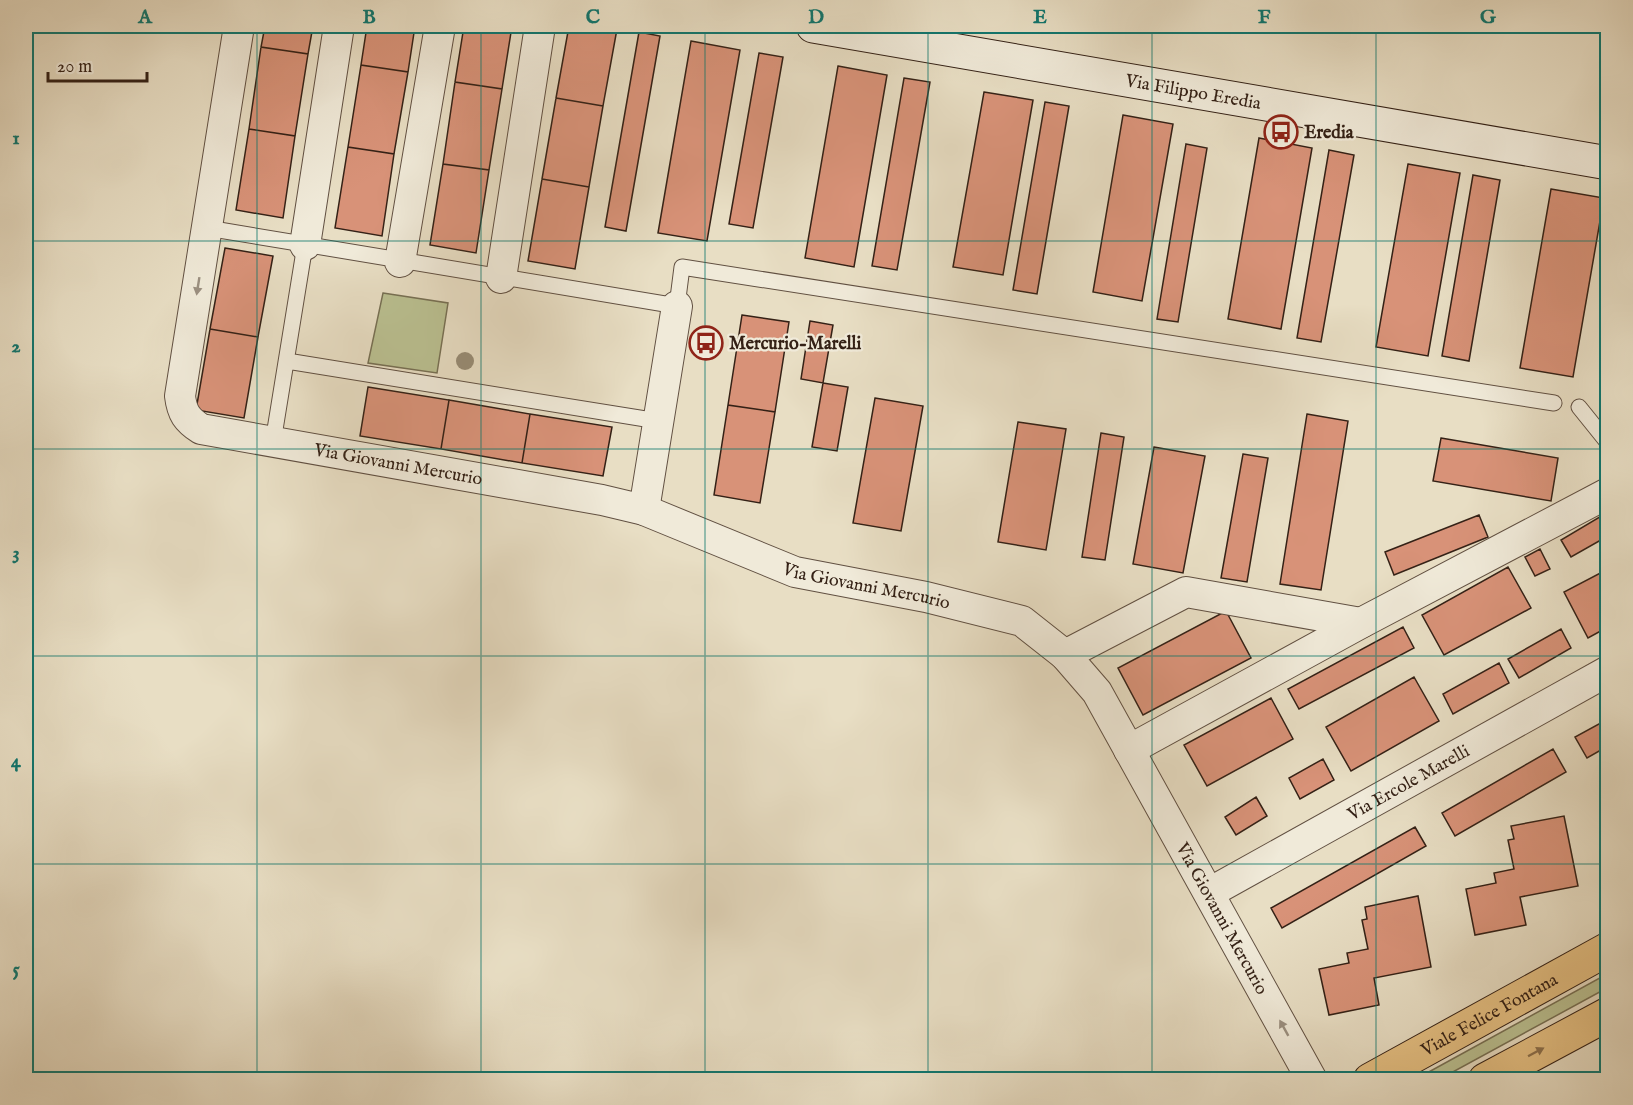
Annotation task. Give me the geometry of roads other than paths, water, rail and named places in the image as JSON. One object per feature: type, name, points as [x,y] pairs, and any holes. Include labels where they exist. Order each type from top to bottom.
[{"type":"main road","name":"Via Filippo Eredia","points":[[813,26],[1608,162]]},
{"type":"main road","name":"Viale Felice Fontana","points":[[1370,1080],[1608,949]]},
{"type":"main road","points":[[1485,1080],[1608,1014]]},
{"type":"street","points":[[207,228],[239,26]]},
{"type":"street","points":[[305,245],[339,26]]},
{"type":"street","points":[[400,262],[440,26]]},
{"type":"street","points":[[501,278],[540,26]]},
{"type":"street","name":"Via Giovanni Mercurio","points":[[207,228],[180,396],[182,410],[186,417],[201,429],[602,500],[644,510],[795,572],[926,597],[1022,621],[1065,655],[1097,692],[1312,1080]]},
{"type":"street","points":[[644,510],[677,306]]},
{"type":"street","points":[[1129,750],[1361,623],[1608,493]]},
{"type":"street","points":[[1065,655],[1186,592],[1361,623]]},
{"type":"street","name":"Via Ercole Marelli","points":[[1209,893],[1608,671]]},
{"type":"lane","points":[[207,228],[400,262],[677,306],[682,267],[1554,403]]},
{"type":"lane","points":[[273,442],[305,245]]},
{"type":"lane","points":[[287,361],[658,421]]},
{"type":"lane","points":[[1579,407],[1608,443]]},
{"type":"place","name":"Eredia","points":[[1281,132]]},
{"type":"place","name":"Mercurio-Marelli","points":[[706,343]]}]
